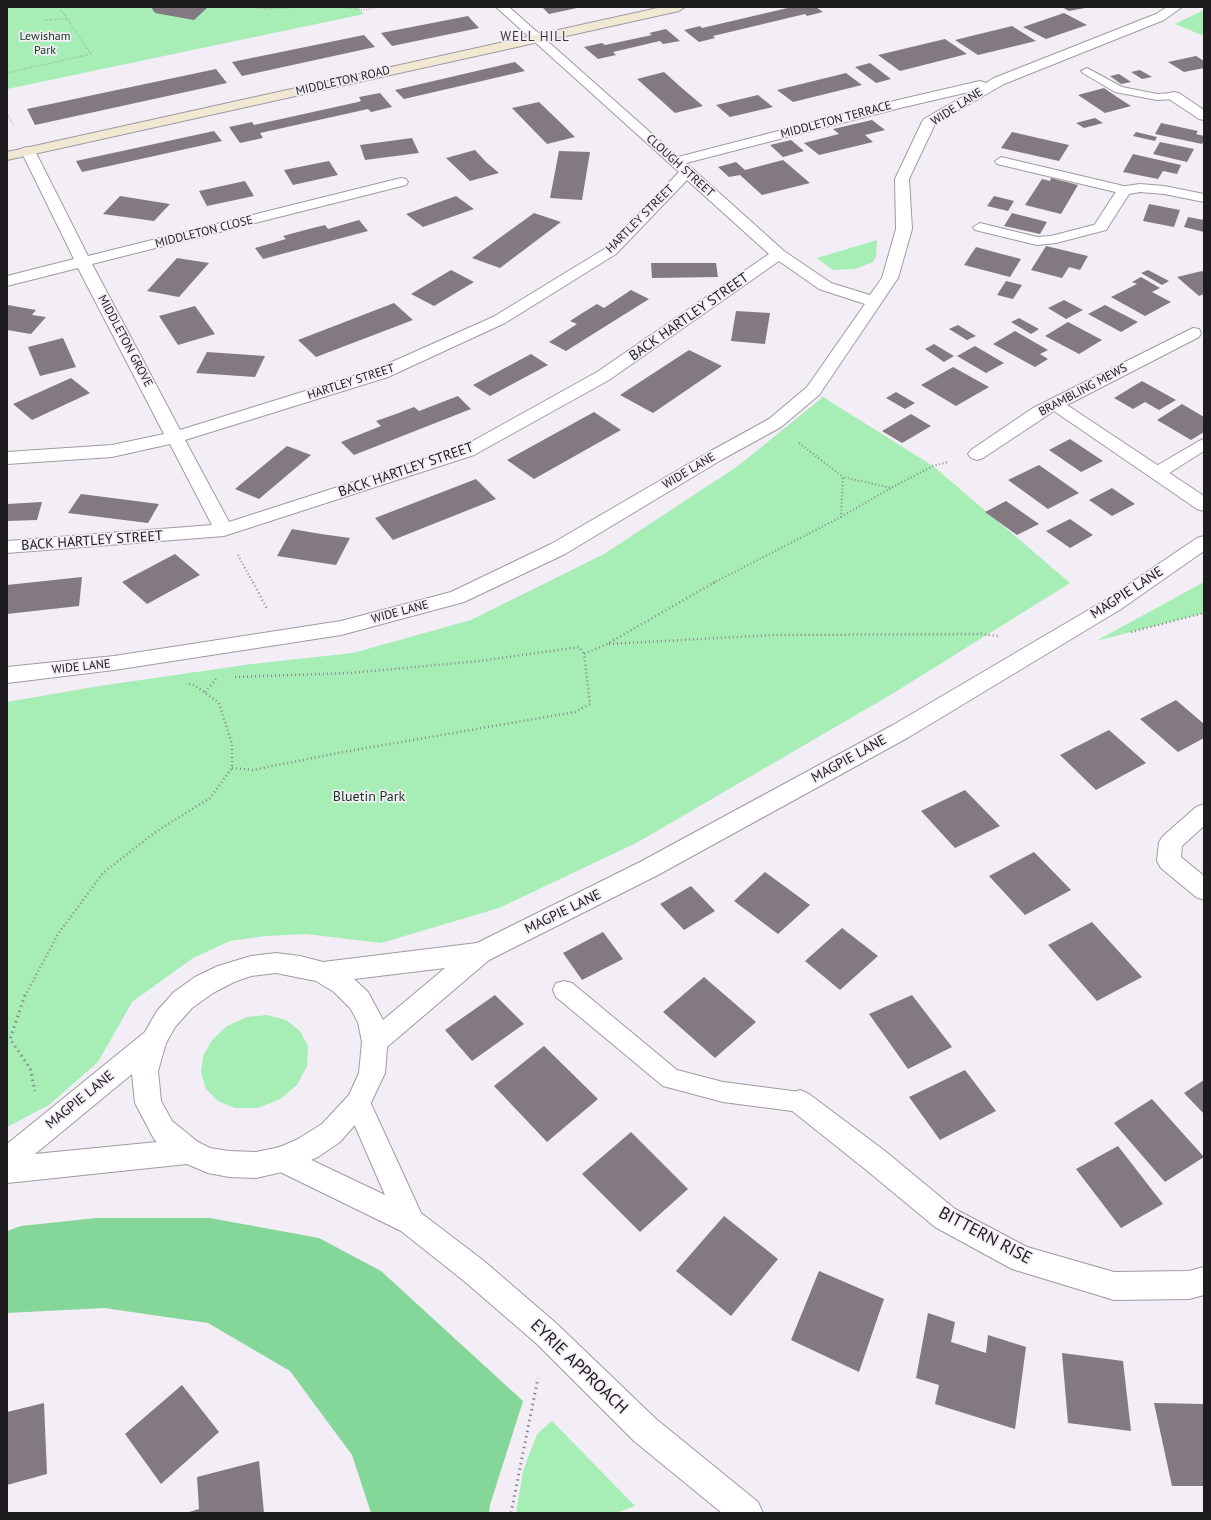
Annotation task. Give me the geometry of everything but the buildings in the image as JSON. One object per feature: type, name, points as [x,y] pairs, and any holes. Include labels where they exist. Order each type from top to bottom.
[{"type":"main road","name":"MIDDLETON ROAD","points":[[7,156],[679,7]]},
{"type":"street","name":"CLOUGH STREET","points":[[502,7],[779,254],[825,286],[873,301]]},
{"type":"street","name":"WIDE LANE","points":[[7,675],[114,663],[340,628],[457,597],[558,549],[715,456],[776,423],[813,391],[890,278],[904,229],[902,179],[929,122],[998,81],[1160,17],[1176,7]]},
{"type":"street","name":"MIDDLETON TERRACE","points":[[681,167],[898,104],[998,81]]},
{"type":"street","points":[[1174,96],[1204,116]]},
{"type":"street","name":"MIDDLETON GROVE","points":[[28,151],[83,262],[224,530]]},
{"type":"street","name":"HARTLEY STREET","points":[[7,458],[112,451],[175,437],[382,373],[499,320],[611,250],[648,210],[681,167]]},
{"type":"street","name":"MIDDLETON CLOSE","points":[[7,281],[401,182]]},
{"type":"street","points":[[1101,227],[1124,190],[1140,188],[1164,190],[1204,198]]},
{"type":"street","name":"BACK HARTLEY STREET","points":[[7,547],[224,530],[468,451],[603,376],[779,254]]},
{"type":"street","name":"BRAMBLING MEWS","points":[[977,454],[1039,412],[1193,333]]},
{"type":"street","points":[[1056,404],[1204,505]]},
{"type":"street","name":"MAGPIE LANE","points":[[375,1042],[480,953],[648,869],[901,731],[1114,604],[1204,542]]},
{"type":"street","points":[[1204,813],[1171,842],[1170,861],[1204,890]]},
{"type":"street","name":"MAGPIE LANE","points":[[323,972],[480,953]]},
{"type":"street","points":[[276,963],[300,966],[323,972],[343,984],[359,1000],[370,1020],[375,1042],[372,1073],[358,1103],[331,1133],[308,1148],[282,1159],[256,1164],[229,1164],[208,1160],[188,1151],[163,1130],[148,1103],[145,1071],[154,1040],[166,1019],[183,1000],[204,985],[227,973],[251,966],[276,963]]},
{"type":"street","name":"MAGPIE LANE","points":[[7,1161],[154,1040]]},
{"type":"street","name":"BITTERN RISE","points":[[800,1102],[875,1160],[945,1218],[1022,1259],[1114,1286],[1189,1285],[1204,1281]]},
{"type":"street","name":"EYRIE APPROACH","points":[[358,1103],[411,1222]]},
{"type":"street","points":[[7,1170],[188,1151]]},
{"type":"street","name":"EYRIE APPROACH","points":[[282,1159],[411,1222],[474,1272],[547,1334],[645,1430],[747,1513]]},
{"type":"lane","points":[[1087,71],[1119,90],[1156,97],[1174,96]]},
{"type":"lane","points":[[1002,161],[1124,190]]},
{"type":"lane","points":[[980,227],[1037,241],[1051,240],[1101,227]]},
{"type":"lane","points":[[1156,473],[1204,444]]},
{"type":"lane","points":[[564,990],[671,1080],[723,1092],[800,1102]]},
{"type":"path","points":[[7,73],[91,54],[59,7]]},
{"type":"path","points":[[249,7],[269,9],[298,7]]},
{"type":"path","points":[[339,7],[365,10],[379,7]]},
{"type":"path","points":[[45,20],[67,19]]},
{"type":"path","points":[[776,423],[843,477],[891,488]]},
{"type":"path","points":[[584,654],[607,644],[689,596],[813,530],[841,517],[933,466],[977,454]]},
{"type":"path","points":[[841,517],[843,477]]},
{"type":"path","points":[[224,530],[281,636]]},
{"type":"path","points":[[607,644],[750,636],[849,634],[981,634],[1050,642]]},
{"type":"path","points":[[232,768],[253,770],[329,755],[575,712],[590,704],[584,654],[579,647],[480,661],[350,673],[234,677]]},
{"type":"path","points":[[205,692],[218,677]]},
{"type":"path","points":[[48,1127],[38,1108],[30,1068],[10,1039],[24,998],[58,934],[102,873],[154,833],[210,798],[232,768],[232,744],[219,703],[194,685],[187,684]]},
{"type":"path","points":[[511,1513],[547,1334]]},
{"type":"green space","name":"Lewisham Park","points":[[7,7],[357,7],[364,14],[7,89]]},
{"type":"green space","points":[[1204,10],[1204,36],[1175,24]]},
{"type":"green space","points":[[877,240],[876,256],[873,262],[855,269],[833,270],[817,258]]},
{"type":"green space","name":"Bluetin Park","points":[[823,397],[933,466],[1070,583],[892,694],[638,842],[499,908],[381,943],[306,934],[265,936],[230,941],[193,958],[132,1002],[98,1062],[49,1105],[7,1127],[7,702],[99,686],[252,664],[353,653],[471,620],[604,554],[738,466]]},
{"type":"green space","points":[[1204,582],[1204,613],[1096,641]]},
{"type":"green space","points":[[267,1015],[286,1020],[300,1031],[308,1046],[307,1066],[297,1085],[280,1099],[258,1108],[235,1108],[218,1101],[206,1089],[201,1073],[203,1056],[212,1040],[227,1026],[247,1017]]},
{"type":"green space","points":[[96,1218],[210,1218],[319,1238],[381,1271],[523,1401],[490,1505],[489,1513],[371,1513],[352,1455],[290,1371],[208,1323],[104,1308],[7,1313],[7,1231],[21,1226]]},
{"type":"green space","points":[[552,1421],[635,1506],[616,1513],[516,1513],[523,1471],[537,1434]]},
{"type":"district","name":"WELL HILL","points":[[535,37]]}]
